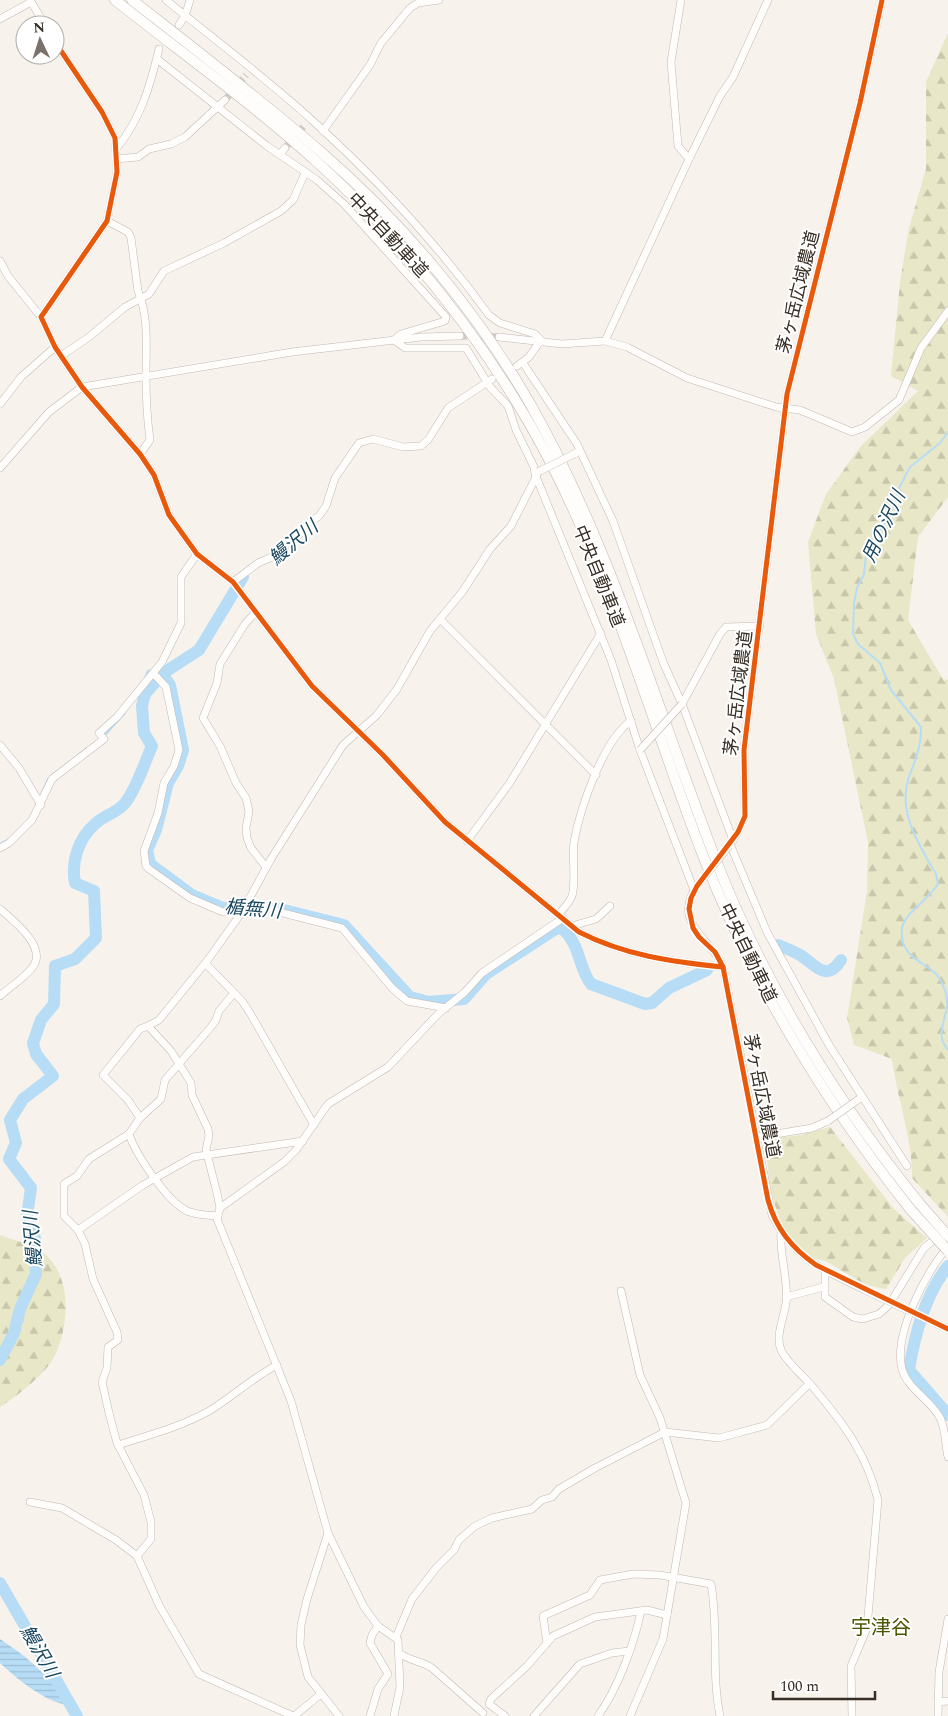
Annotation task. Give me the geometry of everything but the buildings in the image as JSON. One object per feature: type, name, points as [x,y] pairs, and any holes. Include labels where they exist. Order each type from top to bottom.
[{"type":"highway","name":"中央自動車道","points":[[115,0],[224,85],[344,187],[380,223],[424,274],[497,371],[540,442],[578,521],[620,628],[704,857],[730,920],[761,985],[829,1098],[866,1152],[915,1207],[948,1236]]},
{"type":"highway","name":"中央自動車道","points":[[132,0],[231,77],[322,152],[352,180],[388,216],[439,274],[500,358],[549,438],[588,517],[608,564],[713,853],[739,916],[770,980],[827,1077],[915,1207],[948,1251]]},
{"type":"street","points":[[166,0],[248,72],[310,118],[324,131],[421,230],[489,315],[500,323],[535,334],[541,340]]},
{"type":"street","points":[[179,25],[185,16],[190,0]]},
{"type":"street","points":[[324,131],[370,65],[381,43],[410,8],[418,2],[439,0]]},
{"type":"street","points":[[681,0],[671,62],[678,146],[688,159]]},
{"type":"street","points":[[605,341],[688,159],[720,96],[733,77],[768,0]]},
{"type":"street","name":"茅ヶ岳広域農道","points":[[882,0],[860,103],[785,408],[744,750],[745,816],[731,843],[696,888],[689,909],[693,928],[699,937],[715,952],[723,967],[768,1200],[772,1215],[781,1231],[799,1253],[825,1270],[948,1329]]},
{"type":"street","points":[[0,19],[30,1],[39,15]]},
{"type":"street","points":[[116,149],[126,137],[141,111],[159,49]]},
{"type":"street","points":[[41,317],[107,221],[115,187],[116,149],[114,138],[102,112],[65,57]]},
{"type":"street","points":[[157,59],[338,199],[372,232],[446,318],[445,321],[401,334],[394,340]]},
{"type":"street","points":[[116,159],[138,157],[148,149],[171,144],[185,137],[224,100]]},
{"type":"street","points":[[305,125],[310,118]]},
{"type":"street","points":[[280,154],[285,148]]},
{"type":"street","points":[[61,356],[89,337],[125,307],[142,299],[155,287],[164,270],[198,256],[264,222],[281,211],[293,200],[305,172]]},
{"type":"street","points":[[107,221],[128,232],[131,238],[142,299],[147,339],[146,375],[150,440],[140,454]]},
{"type":"street","points":[[0,261],[8,276],[41,317],[55,347],[82,387],[140,454],[154,475],[169,515],[196,554],[233,582],[312,686],[445,822],[572,926],[602,944],[666,962],[723,967]]},
{"type":"street","points":[[500,337],[541,340],[562,344],[605,341],[627,347],[687,378],[752,400],[800,410],[847,432],[859,431],[899,400],[921,348],[948,311]]},
{"type":"street","points":[[0,468],[27,440],[49,412],[82,387],[292,352],[394,340],[460,336]]},
{"type":"street","points":[[394,340],[405,348],[466,348],[490,380],[490,387],[508,406],[516,430],[537,473],[601,633],[640,750],[696,888]]},
{"type":"street","points":[[541,340],[520,365],[579,452],[613,521],[663,662],[682,704],[731,843],[767,932],[828,1045],[907,1166]]},
{"type":"street","points":[[0,404],[21,377],[55,347]]},
{"type":"street","points":[[233,582],[258,563],[281,553],[288,541],[319,516],[326,506],[336,478],[359,444],[373,439],[403,447],[421,446],[428,440],[448,408],[490,380]]},
{"type":"street","points":[[140,1118],[128,1100],[103,1075],[140,1029],[159,1020],[206,962],[242,912],[266,867],[343,745],[364,728],[388,701],[430,631],[463,591],[490,549],[511,526],[537,473],[579,452]]},
{"type":"street","points":[[0,848],[32,820],[41,805],[48,784],[52,779],[102,737],[99,733],[117,717],[155,671],[181,623],[181,577],[196,554]]},
{"type":"street","points":[[255,612],[245,624],[220,664],[217,683],[203,718],[220,746],[236,783],[246,798],[249,811],[246,828],[247,838],[251,848],[266,867]]},
{"type":"street","points":[[440,618],[596,775]]},
{"type":"street","points":[[640,750],[682,704],[720,634],[726,627],[760,626]]},
{"type":"street","points":[[467,841],[509,784],[601,633]]},
{"type":"street","points":[[155,671],[166,687],[179,750],[174,766],[164,783],[158,813],[144,851],[146,866],[190,898],[223,912],[272,910],[342,928],[392,988],[407,1001],[448,1005]]},
{"type":"street","points":[[129,1134],[138,1153],[172,1200],[188,1211],[219,1212],[284,1162],[303,1141],[328,1104],[388,1066],[482,973],[561,916],[572,896],[574,841],[588,786],[624,725],[631,721]]},
{"type":"street","points":[[0,745],[20,768],[41,805]]},
{"type":"street","points":[[572,926],[596,919],[610,906]]},
{"type":"street","points":[[0,909],[22,929],[34,946],[36,953],[33,967],[0,996]]},
{"type":"street","points":[[206,962],[250,1013],[314,1125]]},
{"type":"street","points":[[137,1556],[151,1539],[151,1522],[144,1495],[118,1445],[102,1382],[107,1368],[108,1347],[118,1340],[117,1332],[93,1279],[86,1244],[78,1230],[64,1216],[64,1184],[77,1176],[89,1159],[129,1134],[140,1118],[161,1098],[163,1084],[211,1027],[219,1011],[234,993]]},
{"type":"street","points":[[148,1026],[171,1051],[192,1083],[192,1094],[208,1129],[208,1155],[219,1212],[276,1366],[291,1400],[328,1533],[361,1602],[378,1626],[396,1637]]},
{"type":"street","points":[[757,1138],[812,1128],[828,1121],[861,1098]]},
{"type":"street","points":[[78,1230],[156,1177],[193,1157],[303,1141]]},
{"type":"street","points":[[825,1270],[823,1287],[825,1297],[854,1318],[863,1319],[879,1314],[889,1306],[924,1248],[948,1229]]},
{"type":"street","points":[[781,1231],[780,1245],[786,1297],[779,1344],[782,1352],[840,1419],[852,1436],[870,1475],[878,1500],[867,1628],[850,1666],[852,1716]]},
{"type":"street","points":[[948,1246],[928,1273],[915,1299],[900,1351],[902,1368],[906,1378],[940,1417],[948,1457]]},
{"type":"street","points":[[786,1297],[823,1287]]},
{"type":"street","points":[[621,1291],[640,1376],[665,1432],[686,1503],[663,1639],[630,1716]]},
{"type":"street","points":[[118,1445],[163,1431],[206,1412],[227,1400],[256,1376],[276,1366]]},
{"type":"street","points":[[394,1716],[400,1687],[399,1653],[396,1637],[412,1599],[436,1568],[454,1550],[459,1540],[475,1526],[492,1518],[532,1509],[542,1500],[552,1497],[559,1488],[665,1432],[719,1438],[756,1429],[776,1419],[810,1384]]},
{"type":"street","points":[[30,1502],[62,1508],[99,1529],[137,1556],[159,1605],[200,1674],[293,1716],[321,1694]]},
{"type":"street","points":[[328,1533],[307,1600],[300,1634],[308,1677],[339,1716]]},
{"type":"street","points":[[548,1642],[542,1616],[590,1595],[600,1580],[633,1574],[660,1575],[711,1584],[716,1620],[714,1674],[720,1716]]},
{"type":"street","points":[[399,1653],[411,1660],[425,1664],[482,1715],[491,1699],[527,1666],[553,1636],[595,1617],[641,1611],[666,1615]]},
{"type":"street","points":[[598,1716],[629,1651],[636,1633],[641,1611]]},
{"type":"street","points":[[938,1716],[939,1672],[948,1619]]},
{"type":"street","points":[[370,1716],[378,1689],[388,1674],[370,1642],[378,1626]]},
{"type":"street","points":[[534,1716],[580,1664],[612,1653],[629,1651]]},
{"type":"street","points":[[938,1702],[947,1701]]},
{"type":"street","points":[[489,1704],[505,1716]]},
{"type":"green space","points":[[948,33],[948,497],[918,537],[908,620],[944,681],[948,679],[948,1217],[912,1178],[910,1149],[892,1059],[854,1045],[847,1018],[867,891],[868,842],[834,679],[816,634],[808,542],[826,494],[861,446],[918,391],[891,376],[900,282],[909,228],[926,169],[926,82]]},
{"type":"green space","points":[[830,1127],[894,1209],[927,1238],[905,1258],[886,1289],[864,1283],[829,1262],[810,1257],[798,1248],[781,1221],[775,1204],[768,1169],[767,1139],[801,1135]]},
{"type":"green space","points":[[0,1235],[28,1244],[43,1252],[59,1274],[66,1300],[64,1329],[51,1362],[31,1384],[0,1407]]},
{"type":"water","points":[[0,1639],[47,1676],[64,1683],[82,1716],[73,1716],[68,1705],[41,1695],[23,1683],[0,1663]]},
{"type":"waterway","name":"用の沢川","points":[[948,432],[940,443],[910,467],[899,488],[891,511],[866,555],[864,574],[857,588],[854,603],[853,634],[858,644],[880,663],[891,690],[921,727],[919,748],[908,780],[906,805],[912,829],[923,853],[936,874],[938,884],[907,917],[902,928],[902,939],[905,948],[910,954],[931,969],[944,987],[947,1007],[942,1040],[948,1050]]},
{"type":"waterway","name":"鰻沢川","points":[[0,1360],[14,1333],[20,1309],[36,1274],[35,1238],[27,1216],[31,1188],[9,1159],[16,1143],[10,1120],[23,1099],[53,1076],[36,1054],[33,1043],[41,1020],[54,1004],[55,966],[75,959],[96,938],[94,891],[75,883],[74,867],[77,851],[84,837],[95,824],[123,806],[141,774],[152,746],[144,733],[142,706],[145,694],[162,674],[199,650],[243,577]]},
{"type":"waterway","name":"楯無川","points":[[145,678],[148,671],[153,670]]},
{"type":"waterway","name":"楯無川","points":[[162,674],[170,685],[183,750],[178,766],[168,783],[156,830],[147,850],[150,864],[192,895],[223,908],[244,908]]},
{"type":"waterway","name":"楯無川","points":[[105,735],[125,713]]},
{"type":"waterway","name":"楯無川","points":[[51,776],[87,748]]},
{"type":"waterway","name":"楯無川","points":[[41,795],[48,779]]},
{"type":"waterway","name":"楯無川","points":[[0,844],[9,839]]},
{"type":"waterway","name":"楯無川","points":[[276,908],[344,925],[410,997],[429,1002],[464,999],[486,974],[557,928],[563,929],[573,942],[591,984],[645,1004],[652,1003],[669,988],[707,970]]},
{"type":"waterway","name":"楯無川","points":[[778,945],[800,955],[820,970],[830,970],[836,967],[841,960]]},
{"type":"waterway","points":[[948,1266],[933,1289],[922,1315],[914,1342],[909,1370],[948,1415]]},
{"type":"waterway","name":"鰻沢川","points":[[0,1583],[77,1716]]},
{"type":"tunnel","points":[[225,100],[246,75]]},
{"type":"tunnel","points":[[285,148],[305,125]]},
{"type":"tunnel","points":[[460,336],[499,337]]},
{"type":"cycle path","points":[[882,0],[860,103],[787,394],[744,750],[745,816],[738,832],[697,886],[691,898],[689,909],[693,928],[699,937],[715,952],[723,967],[768,1200],[780,1229],[792,1245],[816,1265],[948,1329]]},
{"type":"cycle path","points":[[65,57],[102,112],[115,138],[117,172],[107,221],[41,317],[55,347],[82,387],[140,454],[154,475],[169,515],[197,554],[233,582],[312,686],[382,754],[445,822],[579,932],[631,952],[685,963],[723,967]]},
{"type":"district","name":"宇津谷","points":[[881,1627]]}]
